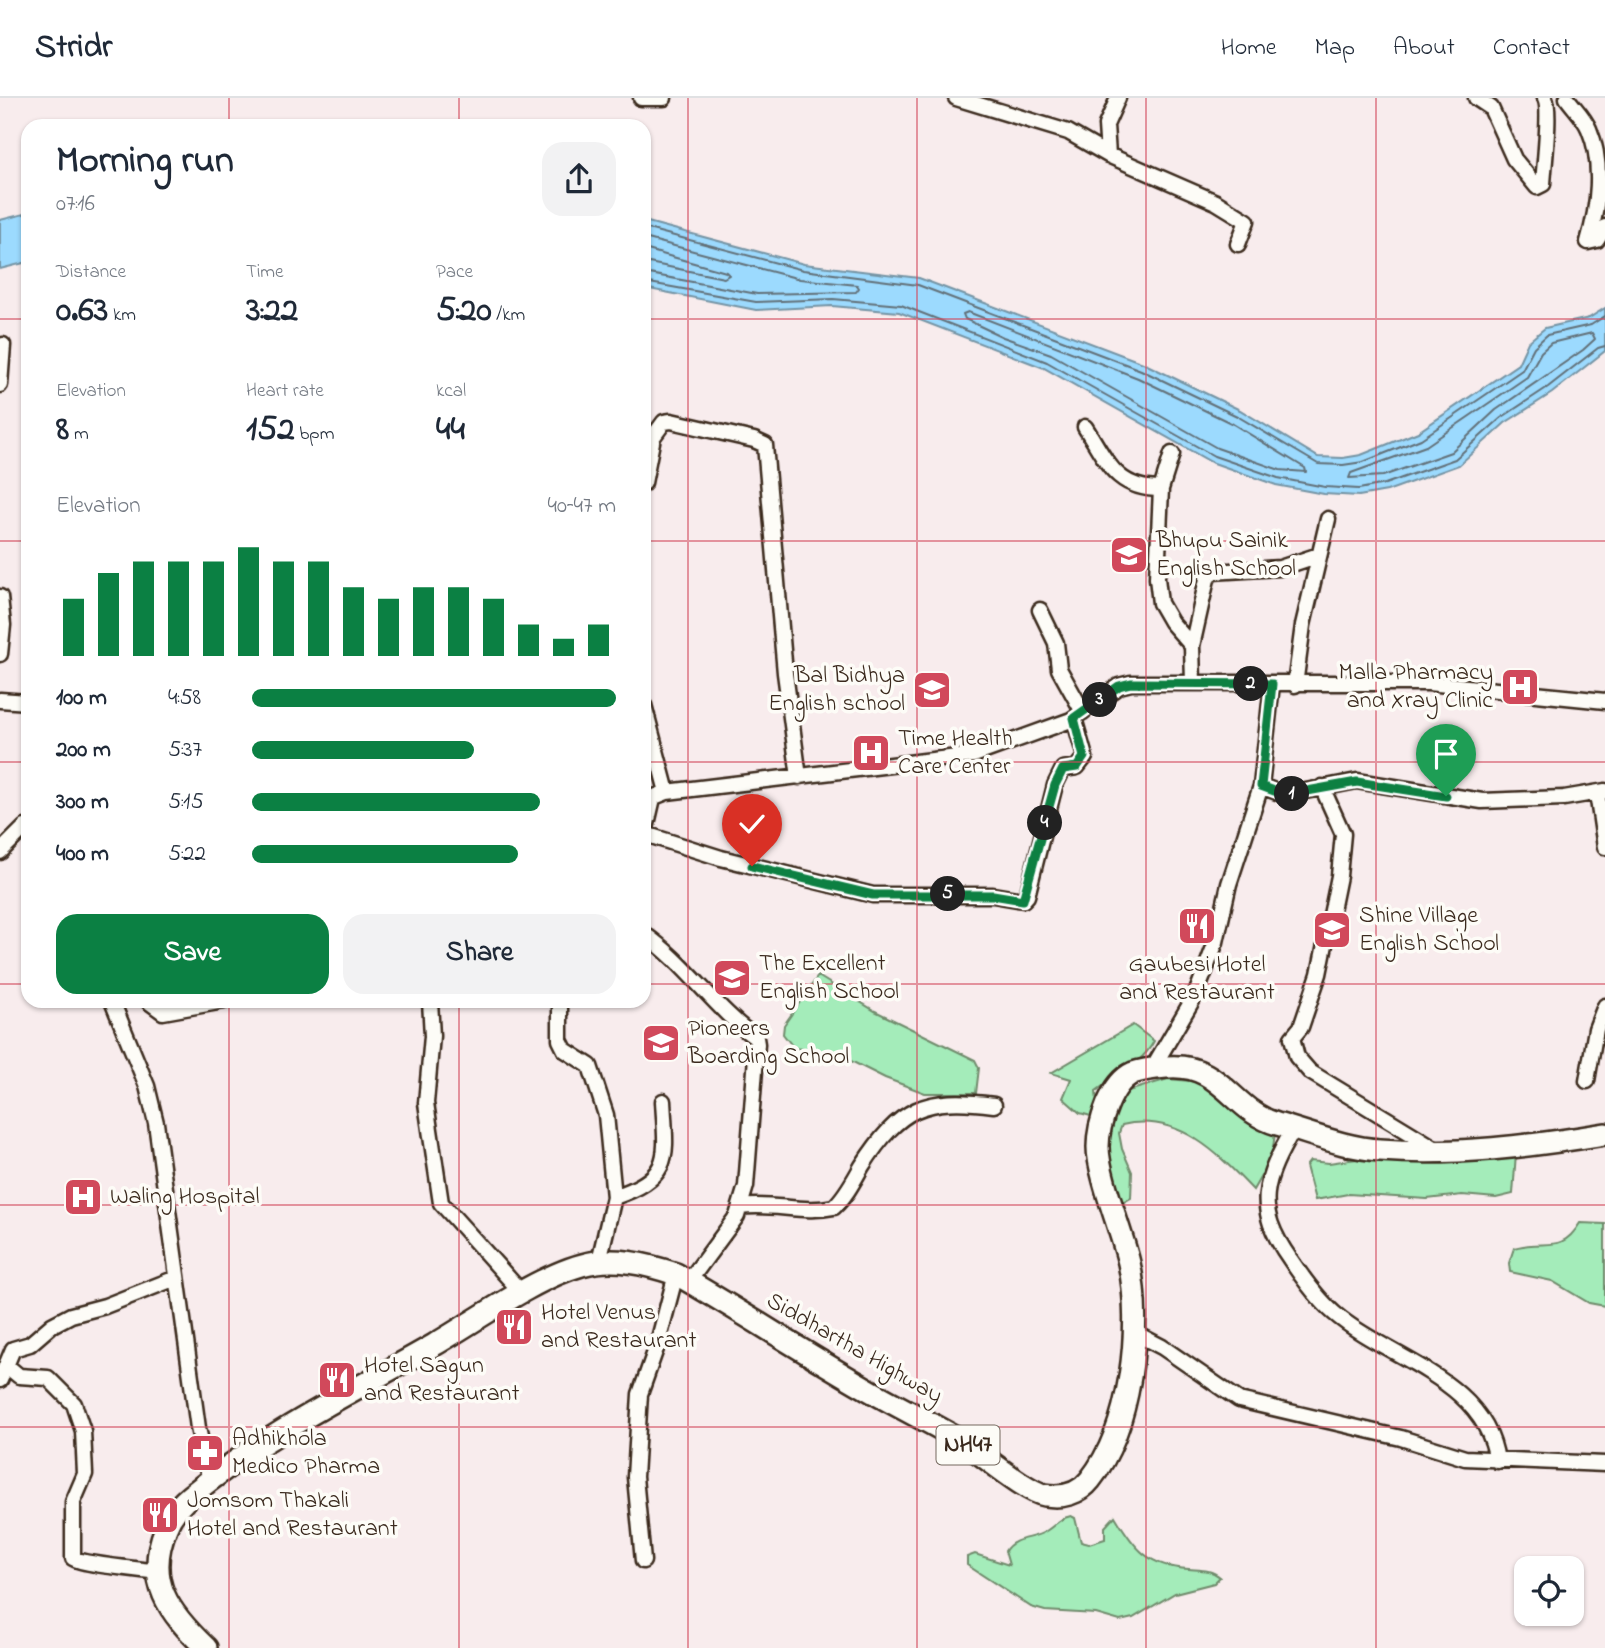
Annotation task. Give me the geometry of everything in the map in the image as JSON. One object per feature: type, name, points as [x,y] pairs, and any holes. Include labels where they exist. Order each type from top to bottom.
[{"type":"highway","name":"Siddhartha Highway","points":[[206,1648],[176,1620],[159,1588],[162,1542],[174,1513],[242,1457],[522,1293],[579,1266],[599,1261],[644,1264],[682,1278],[865,1388],[960,1439],[1042,1495],[1068,1496],[1089,1482],[1115,1436],[1130,1375],[1135,1334],[1130,1266],[1098,1149],[1101,1125],[1114,1092],[1130,1074],[1153,1069],[1192,1067],[1213,1077],[1251,1111],[1271,1123],[1376,1150],[1440,1151],[1553,1142],[1605,1134]]},
{"type":"street","points":[[641,98],[664,98]]},
{"type":"street","points":[[956,98],[1059,128],[1108,155],[1216,202],[1248,221],[1238,244]]},
{"type":"street","points":[[1108,155],[1106,125],[1118,98]]},
{"type":"street","points":[[1476,98],[1491,108],[1514,159],[1537,187],[1543,184],[1544,136],[1549,107],[1545,98]]},
{"type":"street","points":[[1567,98],[1589,129],[1595,149],[1598,207],[1588,242],[1597,240],[1605,227]]},
{"type":"street","points":[[0,385],[3,345]]},
{"type":"street","points":[[651,432],[664,422],[671,421],[754,440],[765,445],[785,673],[799,777]]},
{"type":"street","points":[[1085,427],[1124,482],[1143,489],[1161,489]]},
{"type":"street","points":[[1172,454],[1161,489],[1157,566],[1160,603],[1171,622],[1192,646]]},
{"type":"street","points":[[1295,685],[1303,625],[1328,519]]},
{"type":"street","points":[[1193,683],[1192,646],[1207,579],[1212,572],[1280,568],[1320,555]]},
{"type":"street","points":[[0,597],[3,625],[0,654]]},
{"type":"street","points":[[651,838],[721,858],[873,895],[993,895],[1023,900],[1055,785],[1063,769],[1077,767],[1084,757],[1078,715],[1059,668],[1056,643],[1040,610]]},
{"type":"street","points":[[651,769],[654,797],[974,755],[1049,730],[1078,715],[1125,684],[1428,683],[1605,701]]},
{"type":"street","points":[[1153,1069],[1170,1043],[1200,984],[1216,942],[1229,884],[1261,786],[1272,684]]},
{"type":"street","points":[[0,700],[21,702]]},
{"type":"street","points":[[1261,786],[1285,795],[1357,782],[1482,801],[1601,792],[1605,847]]},
{"type":"street","points":[[1322,787],[1343,834],[1339,876],[1318,974],[1301,1027],[1292,1038],[1292,1049],[1310,1072],[1440,1151]]},
{"type":"street","points":[[0,852],[21,831]]},
{"type":"street","points":[[643,1561],[635,1477],[640,1394],[682,1278],[737,1216],[740,1207],[746,1186],[756,1038],[719,1007],[651,939]]},
{"type":"street","points":[[1587,1082],[1596,1030],[1605,1006]]},
{"type":"street","points":[[115,1008],[147,1086],[156,1124],[198,1428],[210,1481]]},
{"type":"street","points":[[158,1008],[163,1012],[185,1008]]},
{"type":"street","points":[[430,1008],[432,1036],[426,1102],[441,1203],[522,1293]]},
{"type":"street","points":[[560,1008],[560,1041],[565,1050],[590,1066],[606,1115],[614,1197],[599,1261]]},
{"type":"street","points":[[740,1207],[772,1205],[809,1210],[834,1207],[880,1139],[900,1120],[949,1100],[994,1105]]},
{"type":"street","points":[[614,1197],[649,1183],[663,1161],[663,1101]]},
{"type":"street","points":[[1294,1128],[1272,1167],[1265,1210],[1281,1246],[1302,1277],[1334,1313],[1461,1395],[1493,1436],[1497,1461]]},
{"type":"street","points":[[0,1380],[13,1349],[30,1345],[52,1325],[71,1315],[105,1306],[176,1278]]},
{"type":"street","points":[[1135,1334],[1162,1347],[1239,1399],[1401,1438],[1465,1458],[1605,1464]]},
{"type":"street","points":[[7,1366],[19,1377],[48,1378],[74,1404],[80,1420],[85,1474],[73,1502],[73,1558],[81,1563],[96,1562],[159,1572]]},
{"type":"green space","points":[[818,976],[875,1011],[975,1060],[979,1068],[976,1093],[925,1093],[885,1078],[837,1054],[794,1048],[783,1034],[784,1025]]},
{"type":"green space","points":[[1133,1025],[1154,1041],[1136,1063],[1096,1091],[1097,1104],[1091,1116],[1080,1113],[1063,1098],[1071,1079],[1051,1073]]},
{"type":"green space","points":[[1168,1079],[1202,1082],[1275,1132],[1272,1157],[1253,1190],[1226,1162],[1179,1130],[1161,1124],[1122,1125],[1119,1133],[1122,1149],[1132,1172],[1131,1198],[1117,1206],[1103,1130],[1125,1092]]},
{"type":"green space","points":[[1516,1153],[1513,1194],[1496,1198],[1462,1195],[1427,1199],[1348,1194],[1315,1200],[1306,1166],[1310,1161],[1329,1163],[1370,1157]]},
{"type":"green space","points":[[1580,1223],[1605,1224],[1605,1306],[1589,1303],[1552,1281],[1510,1272],[1509,1263],[1514,1248],[1559,1243],[1573,1233]]},
{"type":"green space","points":[[1071,1516],[1075,1518],[1081,1542],[1089,1544],[1105,1539],[1105,1527],[1115,1516],[1129,1538],[1153,1560],[1175,1567],[1209,1571],[1220,1577],[1214,1583],[1175,1593],[1133,1618],[1120,1621],[1096,1614],[1045,1611],[1031,1607],[967,1565],[967,1557],[975,1554],[1009,1565],[1005,1551],[1009,1546],[1019,1540],[1041,1534],[1060,1520]]},
{"type":"water","points":[[21,215],[21,264],[0,269],[0,220]]},
{"type":"water","points":[[651,223],[804,264],[919,278],[1143,363],[1240,410],[1318,457],[1343,458],[1361,455],[1418,432],[1518,364],[1528,342],[1545,328],[1589,318],[1605,308],[1605,351],[1552,393],[1505,423],[1459,465],[1387,491],[1359,496],[1324,494],[1276,485],[1211,462],[1044,368],[899,312],[832,306],[756,310],[651,289]]},
{"type":"place","name":"Bhupu Sainik English School","points":[[1129,555]]},
{"type":"place","name":"Malla Pharmacy and Xray Clinic","points":[[1520,687]]},
{"type":"place","name":"Bal Bidhya English school","points":[[932,690]]},
{"type":"place","name":"Time Health Care Center","points":[[871,753]]},
{"type":"place","name":"Gaubesi Hotel and Restaurant","points":[[1197,926]]},
{"type":"place","name":"Shine Village English School","points":[[1332,930]]},
{"type":"place","name":"The Excellent English School","points":[[732,978]]},
{"type":"place","name":"Pioneers Boarding School","points":[[661,1043]]},
{"type":"place","name":"Waling Hospital","points":[[83,1197]]},
{"type":"place","name":"Hotel Venus and Restaurant","points":[[514,1327]]},
{"type":"place","name":"Hotel Sagun and Restaurant","points":[[337,1380]]},
{"type":"place","name":"Adhikhola Medico Pharma","points":[[205,1453]]},
{"type":"place","name":"Jomsom Thakali Hotel and Restaurant","points":[[160,1515]]},
{"type":"route","points":[[752,866],[873,895],[993,895],[1023,900],[1027,896],[1055,785],[1063,769],[1077,767],[1084,757],[1074,718],[1119,686],[1131,683],[1272,684],[1261,786],[1285,795],[1357,782],[1446,796]]}]
